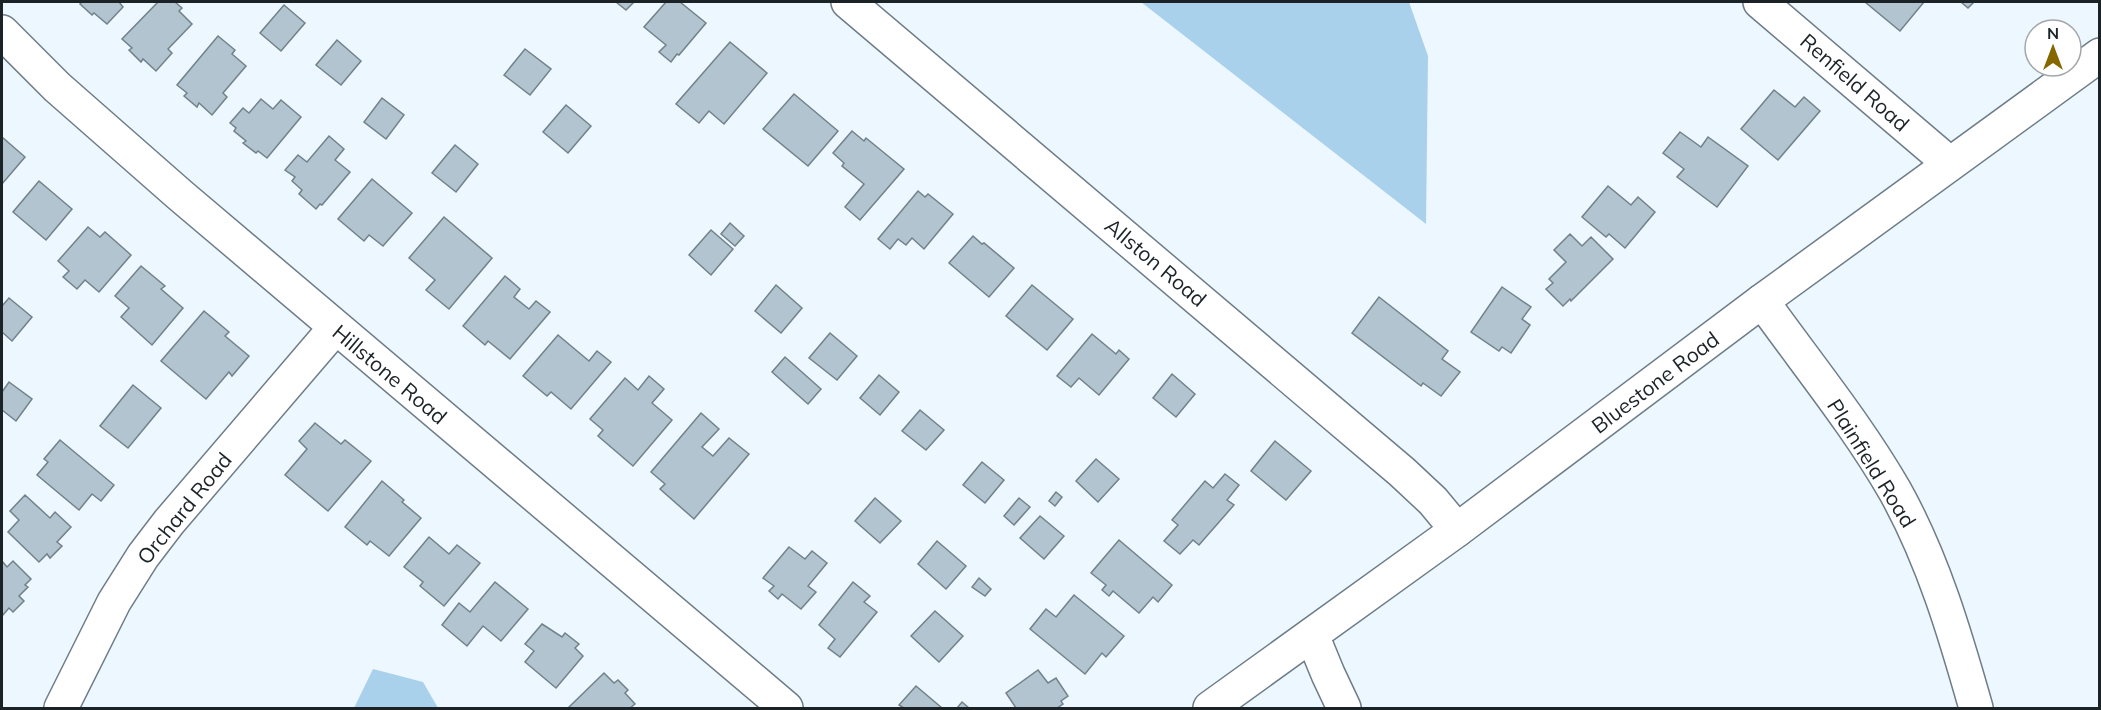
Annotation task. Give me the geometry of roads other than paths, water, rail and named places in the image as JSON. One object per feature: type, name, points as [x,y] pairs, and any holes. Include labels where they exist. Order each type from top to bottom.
[{"type":"street","name":"Allston Road","points":[[848,2],[1402,472],[1432,501],[1457,530]]},
{"type":"street","name":"Renfield Road","points":[[1760,2],[1949,163]]},
{"type":"street","name":"Hillstone Road","points":[[2,32],[81,109],[335,328],[786,708]]},
{"type":"street","name":"Bluestone Road","points":[[1210,708],[1457,530],[1762,301],[2100,55]]},
{"type":"street","name":"Plainfield Road","points":[[1762,301],[1854,428],[1904,509],[1940,592],[1976,708]]},
{"type":"street","name":"Orchard Road","points":[[61,708],[114,602],[143,556],[169,522],[335,328]]},
{"type":"street","points":[[1312,635],[1344,708]]}]
